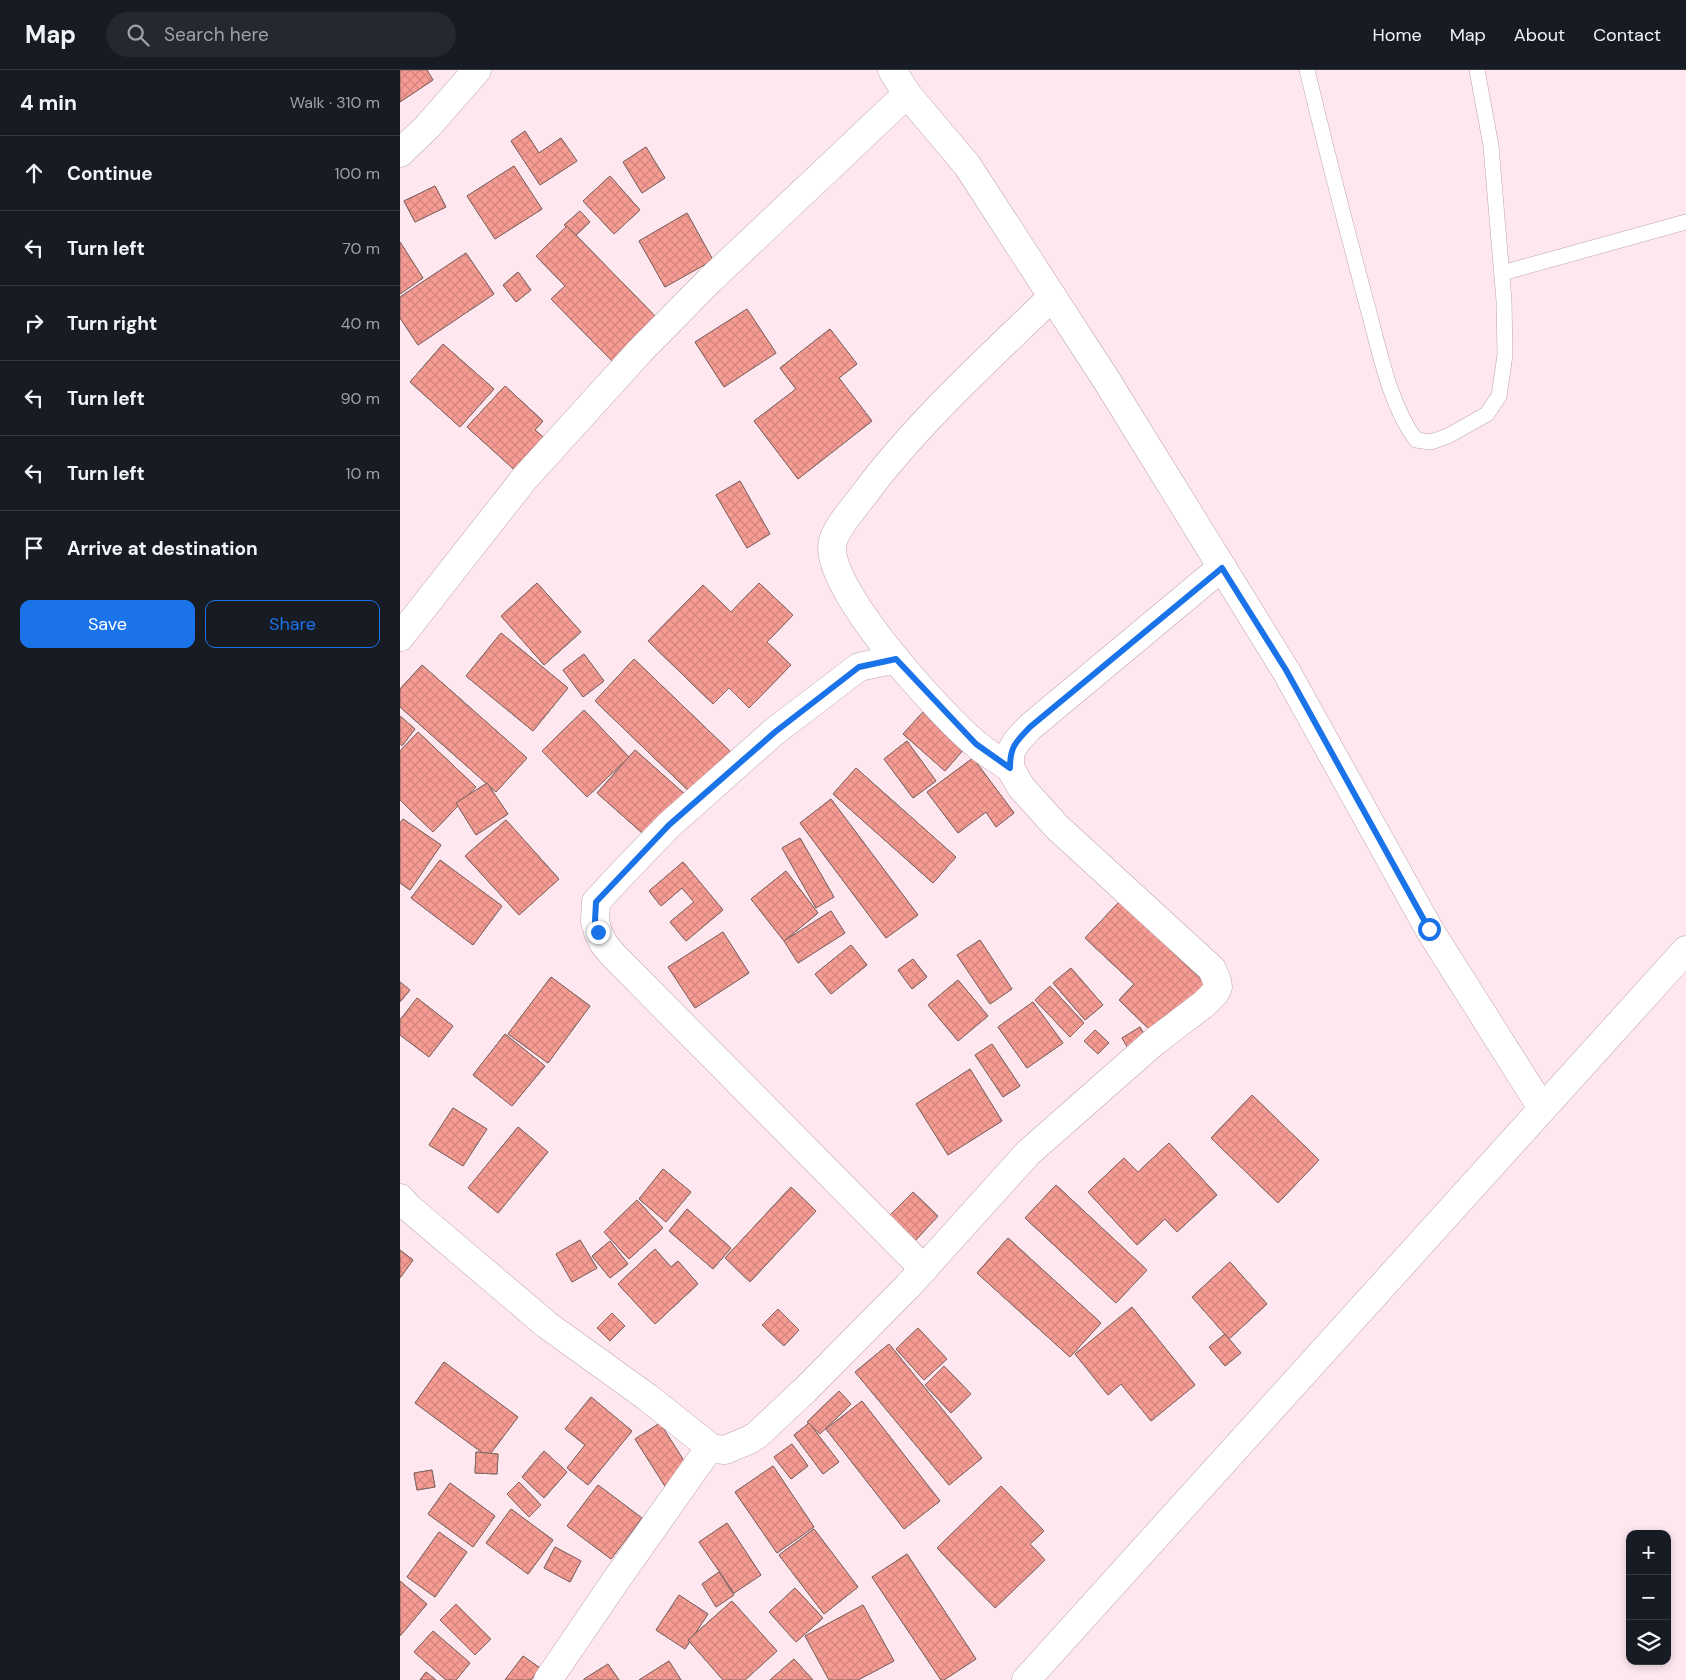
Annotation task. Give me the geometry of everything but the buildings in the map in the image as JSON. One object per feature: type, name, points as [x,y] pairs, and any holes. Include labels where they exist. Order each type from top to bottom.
[{"type":"street","points":[[400,153],[428,126],[477,70]]},
{"type":"street","points":[[892,70],[907,94],[967,166],[1107,382],[1286,670],[1429,929],[1542,1108]]},
{"type":"street","points":[[400,637],[524,479],[640,351],[710,280],[907,94]]},
{"type":"street","points":[[400,1198],[408,1207],[547,1325],[647,1397],[710,1447],[725,1450],[735,1447],[757,1434],[804,1391],[924,1269],[1028,1153],[1154,1042],[1204,1004],[1215,993],[1218,986],[1212,969],[1057,826],[1020,787],[1010,768],[976,744],[896,659],[846,590],[835,565],[832,543],[839,527],[874,480],[922,424],[1052,297]]},
{"type":"street","points":[[1010,768],[1010,753],[1017,741],[1030,727],[1222,568]]},
{"type":"street","points":[[859,667],[871,627]]},
{"type":"street","points":[[896,659],[859,667],[775,732],[669,825],[596,902],[595,921],[601,938],[613,955],[924,1269]]},
{"type":"street","points":[[1026,1680],[1686,950]]},
{"type":"street","points":[[548,1680],[710,1447]]},
{"type":"lane","points":[[1307,70],[1334,183],[1380,354],[1396,402],[1410,432],[1416,440],[1430,442],[1448,436],[1487,414],[1499,396],[1505,356],[1502,273],[1491,146],[1477,70]]},
{"type":"lane","points":[[1502,273],[1686,222]]},
{"type":"route","points":[[598,932],[595,921],[596,902],[669,825],[775,732],[859,667],[896,659],[940,708],[976,744],[1010,768],[1010,753],[1017,741],[1030,727],[1222,568],[1286,670],[1429,929]]}]
